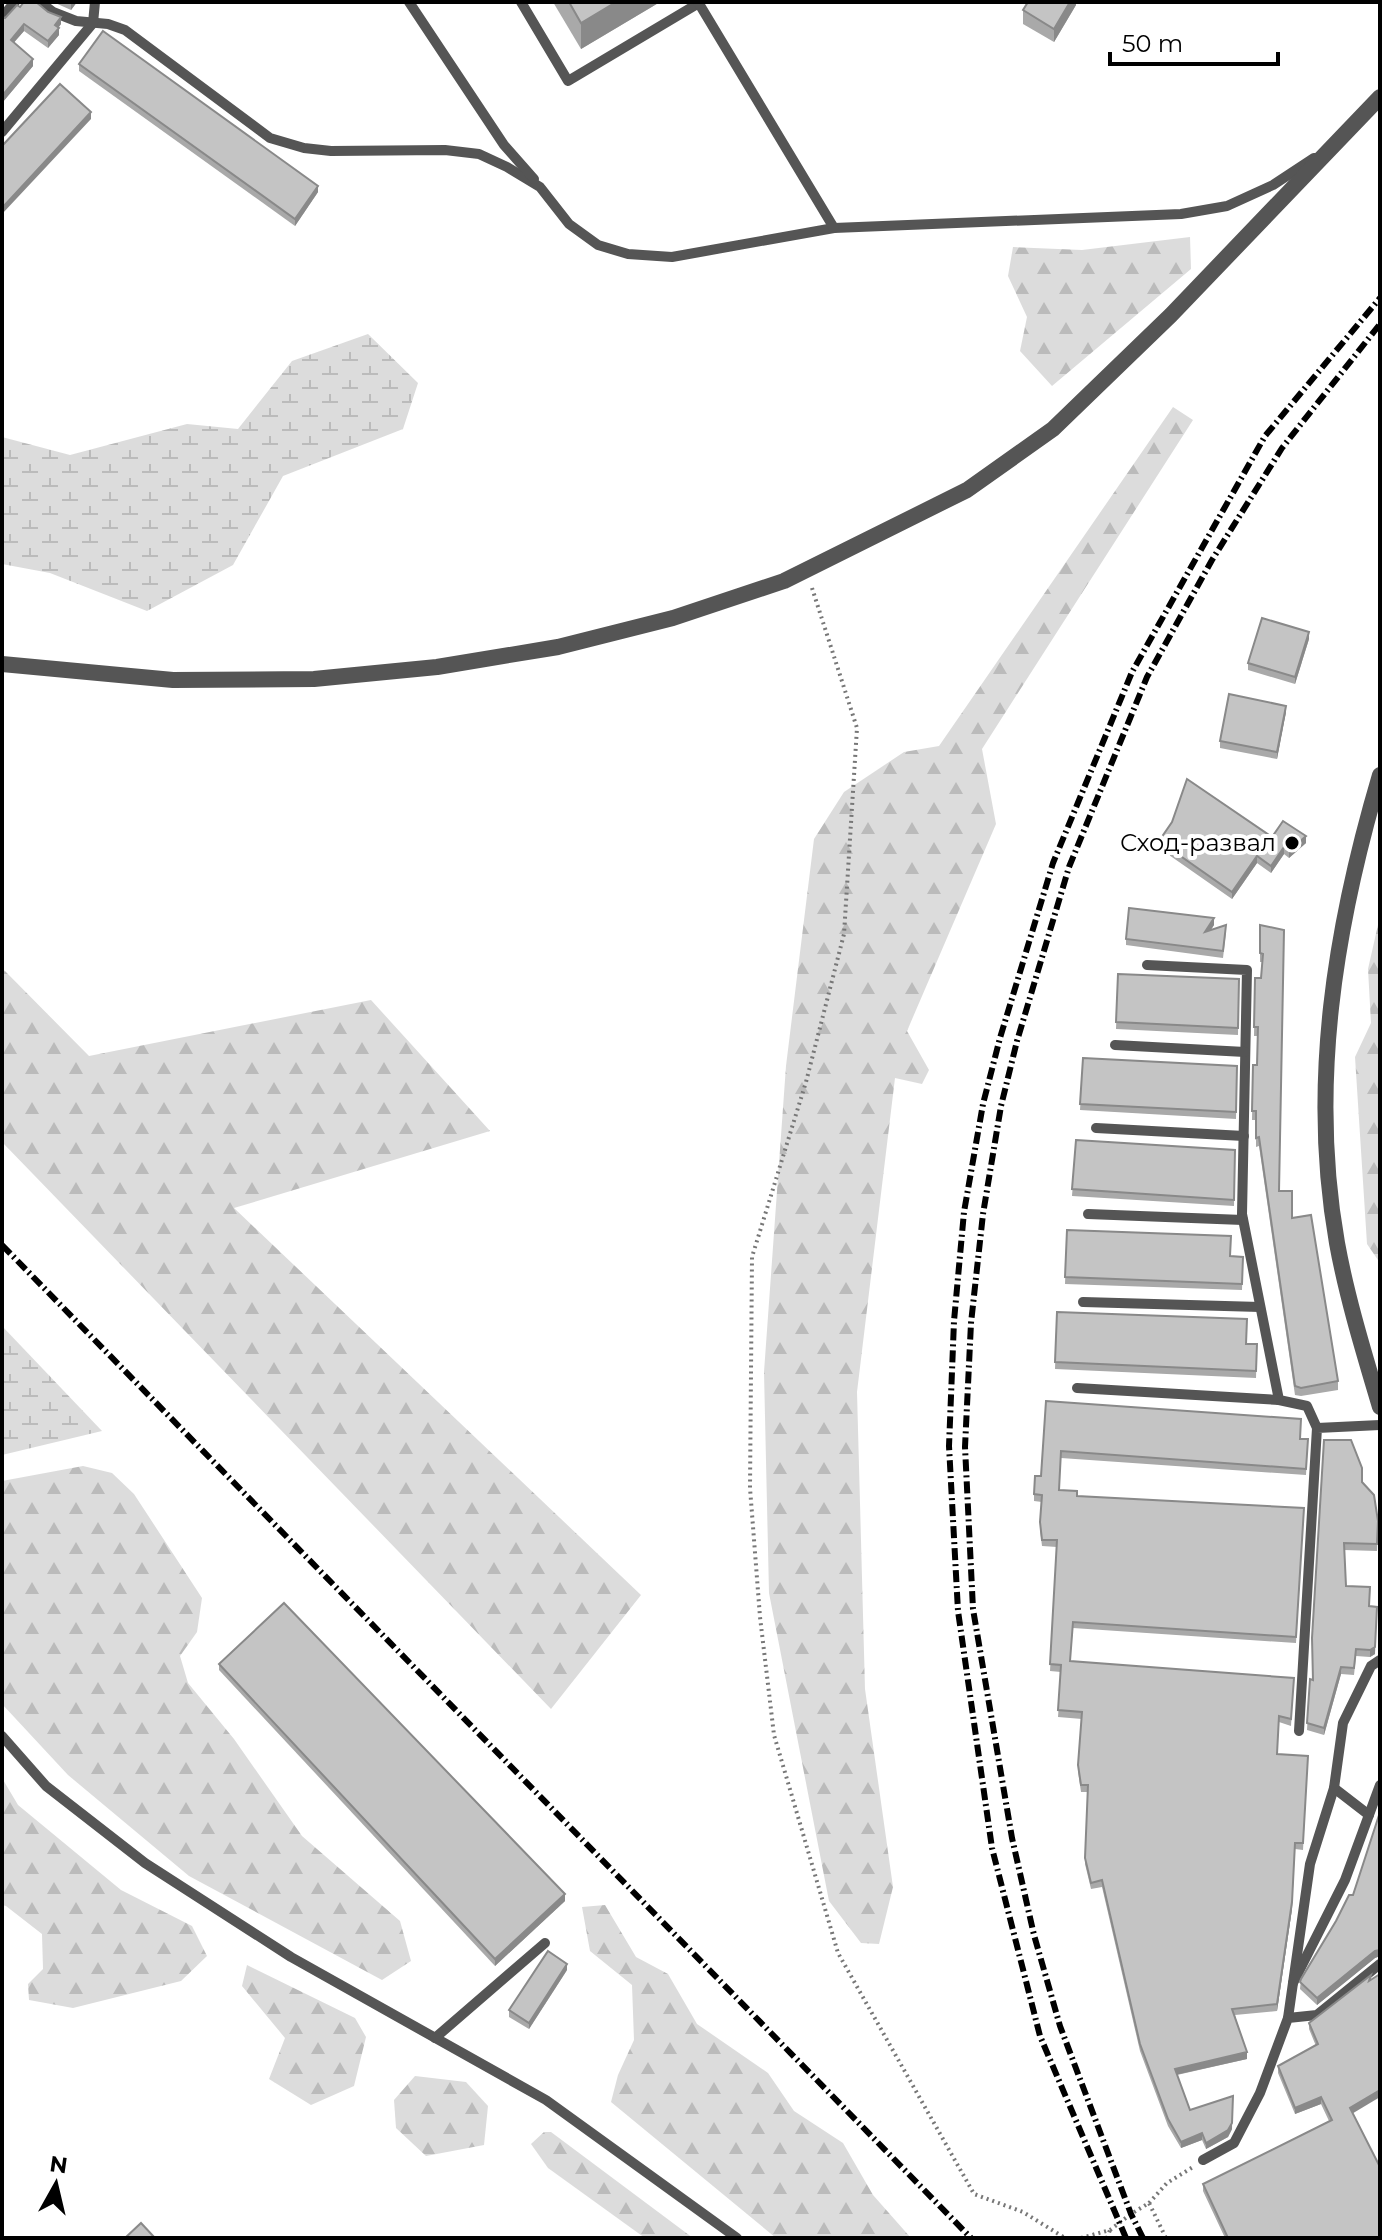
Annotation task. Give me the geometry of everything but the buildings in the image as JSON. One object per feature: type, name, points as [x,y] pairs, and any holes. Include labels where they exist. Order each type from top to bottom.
[{"type":"street","points":[[2,664],[173,680],[314,679],[437,667],[558,647],[673,618],[784,581],[967,490],[1053,429],[1171,315],[1380,97]]},
{"type":"street","points":[[1380,775],[1361,838],[1342,925],[1325,1088],[1327,1166],[1337,1243],[1359,1338],[1380,1407]]},
{"type":"lane","points":[[2,17],[15,2]]},
{"type":"lane","points":[[40,2],[53,12],[76,21],[108,24],[125,30],[270,138],[304,148],[331,151],[445,150],[479,154],[540,187]]},
{"type":"lane","points":[[2,132],[93,23],[95,2]]},
{"type":"lane","points":[[409,2],[504,145],[569,224],[598,245],[628,254],[672,257],[834,228],[1181,214],[1227,206],[1273,185],[1335,143]]},
{"type":"lane","points":[[418,16],[425,2]]},
{"type":"lane","points":[[521,2],[568,81],[699,3],[834,228]]},
{"type":"lane","points":[[1147,965],[1247,970],[1243,1220],[1279,1400]]},
{"type":"lane","points":[[1115,1045],[1245,1052]]},
{"type":"lane","points":[[1096,1128],[1244,1136]]},
{"type":"lane","points":[[1088,1214],[1243,1220]]},
{"type":"lane","points":[[1083,1302],[1260,1307]]},
{"type":"lane","points":[[1077,1388],[1279,1400],[1307,1406],[1317,1428],[1299,1731]]},
{"type":"lane","points":[[1317,1428],[1380,1425]]},
{"type":"lane","points":[[1203,2160],[1234,2143],[1260,2093],[1288,2018],[1310,1864],[1334,1788],[1343,1723],[1371,1666],[1380,1660]]},
{"type":"lane","points":[[2,1736],[46,1786],[145,1863],[291,1957],[546,2100],[737,2238]]},
{"type":"lane","points":[[1293,1983],[1345,1880],[1380,1785]]},
{"type":"lane","points":[[1334,1788],[1369,1815]]},
{"type":"lane","points":[[435,2038],[545,1943]]},
{"type":"lane","points":[[1288,2018],[1317,2015],[1380,1964]]},
{"type":"path","points":[[806,570],[857,728],[844,934],[806,1082],[752,1257],[750,1488],[760,1617],[774,1735],[838,1953],[974,2194],[1023,2212],[1065,2238]]},
{"type":"path","points":[[1081,2238],[1110,2230],[1149,2203],[1167,2183],[1203,2160]]},
{"type":"path","points":[[1149,2203],[1166,2238]]},
{"type":"path","points":[[1107,2238],[1110,2230]]},
{"type":"green space","points":[[1190,237],[1191,269],[1052,386],[1020,351],[1027,317],[1008,276],[1013,247],[1082,250]]},
{"type":"green space","points":[[368,334],[418,383],[403,429],[283,476],[233,565],[147,611],[50,573],[2,564],[2,437],[70,455],[187,424],[238,429],[292,361]]},
{"type":"green space","points":[[1173,407],[1193,420],[982,749],[996,824],[907,1031],[929,1070],[922,1084],[895,1078],[857,1392],[865,1689],[893,1887],[879,1944],[861,1943],[829,1901],[769,1593],[764,1372],[786,1066],[814,839],[844,792],[904,752],[939,746]]},
{"type":"green space","points":[[1380,916],[1380,1263],[1367,1244],[1355,1057],[1371,1023],[1368,969]]},
{"type":"green space","points":[[2,968],[89,1056],[371,1000],[490,1131],[234,1208],[641,1595],[551,1709],[2,1142]]},
{"type":"green space","points":[[2,1326],[102,1431],[2,1455]]},
{"type":"green space","points":[[83,1466],[112,1473],[134,1494],[202,1598],[197,1632],[180,1656],[188,1683],[234,1739],[302,1836],[400,1921],[411,1961],[382,1980],[189,1876],[68,1775],[2,1704],[2,1481]]},
{"type":"green space","points":[[2,1778],[18,1805],[121,1890],[192,1926],[207,1956],[181,1981],[73,2008],[29,2000],[28,1984],[43,1969],[42,1934],[2,1905]]},
{"type":"green space","points":[[605,1905],[636,1957],[668,1974],[697,2024],[768,2073],[794,2111],[843,2143],[873,2195],[911,2238],[776,2238],[611,2102],[618,2075],[634,2040],[632,1985],[590,1951],[582,1907]]},
{"type":"green space","points":[[247,1965],[355,2018],[366,2037],[354,2086],[311,2105],[269,2079],[285,2038],[242,1986]]},
{"type":"green space","points":[[415,2076],[466,2082],[488,2106],[484,2145],[426,2156],[396,2128],[394,2100]]},
{"type":"green space","points":[[544,2132],[551,2132],[693,2238],[645,2238],[548,2168],[531,2144]]},
{"type":"railway","points":[[1126,2238],[1040,2036],[992,1848],[958,1611],[949,1446],[954,1321],[964,1212],[983,1104],[1053,863],[1132,672],[1265,436],[1380,298]]},
{"type":"railway","points":[[1143,2238],[1131,2214],[1060,2026],[1034,1935],[1012,1838],[973,1609],[965,1447],[971,1323],[983,1214],[1001,1106],[1017,1041],[1069,867],[1147,677],[1212,560],[1282,448],[1380,324]]},
{"type":"railway","points":[[2,1245],[971,2238]]},
{"type":"place","name":"Сход-развал","points":[[1292,843]]}]
